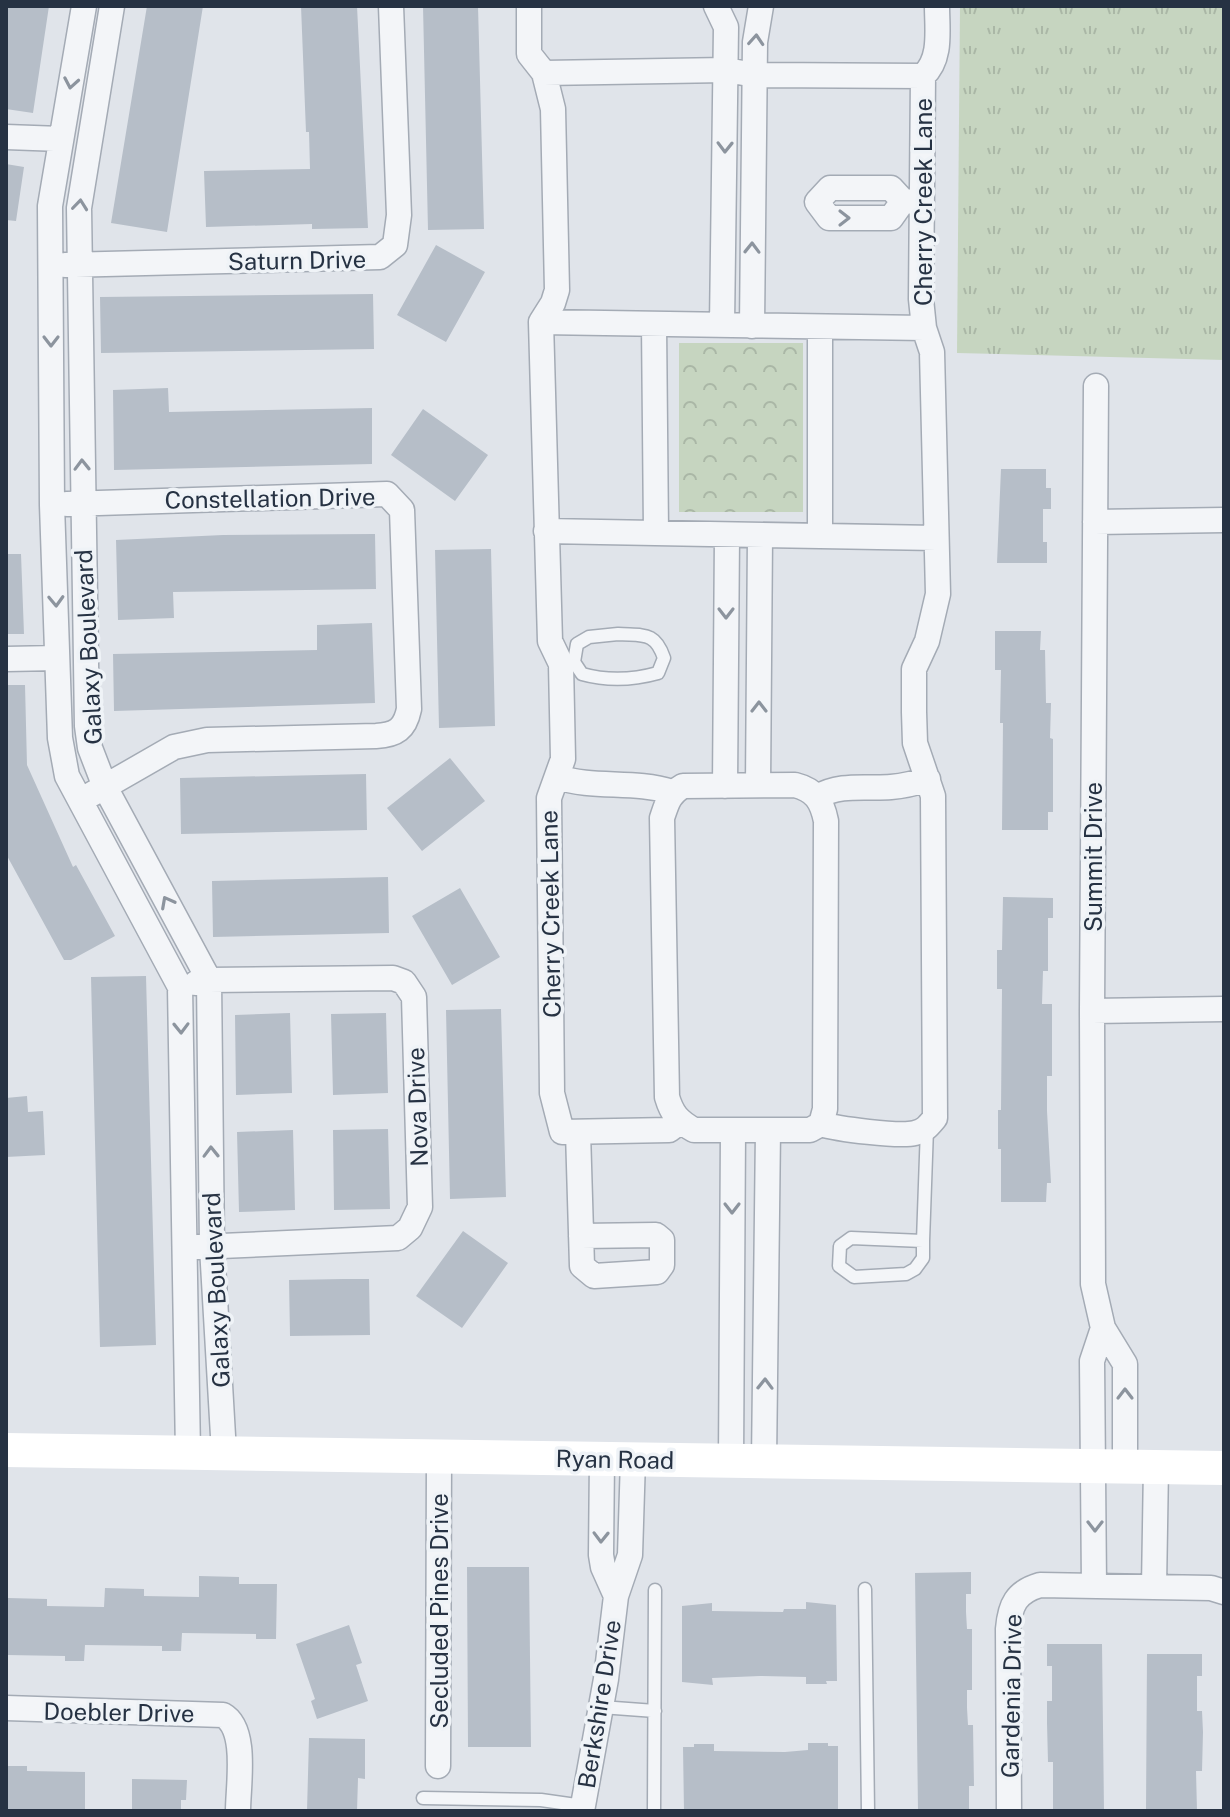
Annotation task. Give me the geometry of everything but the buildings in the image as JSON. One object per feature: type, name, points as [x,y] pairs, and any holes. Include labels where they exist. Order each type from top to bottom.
[{"type":"main road","name":"Ryan Road","points":[[6,1450],[1224,1468]]},
{"type":"street","name":"Galaxy Boulevard","points":[[84,6],[50,206],[52,505],[62,759],[79,801],[180,987],[188,1453]]},
{"type":"street","name":"Galaxy Boulevard","points":[[112,6],[79,208],[87,726],[93,757],[105,787],[209,980],[212,1247],[224,1453]]},
{"type":"street","name":"Saturn Drive","points":[[51,265],[380,257],[395,245],[399,215],[391,6]]},
{"type":"street","name":"Cherry Creek Lane","points":[[529,6],[529,54],[544,73],[553,109],[557,290],[541,322],[546,531],[550,641],[567,663],[563,759],[549,798],[552,1093],[562,1132],[578,1132]]},
{"type":"street","points":[[716,6],[726,27],[722,325]]},
{"type":"street","points":[[752,326],[755,42],[761,6]]},
{"type":"street","name":"Cherry Creek Lane","points":[[544,73],[726,70],[755,75],[923,76],[931,69],[937,49],[937,6]]},
{"type":"street","name":"Cherry Creek Lane","points":[[923,76],[912,202],[924,328],[932,352],[938,594],[927,641],[914,669],[915,743],[933,796],[935,1118],[927,1128]]},
{"type":"street","points":[[6,137],[61,139]]},
{"type":"street","points":[[725,195],[753,196]]},
{"type":"street","name":"Cherry Creek Lane","points":[[541,322],[924,328]]},
{"type":"street","points":[[654,324],[656,532]]},
{"type":"street","points":[[820,327],[820,536]]},
{"type":"street","name":"Summit Drive","points":[[1096,386],[1093,1284],[1103,1328],[1092,1361],[1125,1467]]},
{"type":"street","name":"Constellation Drive","points":[[52,505],[387,494],[402,510],[409,709],[401,730],[392,735],[376,736],[207,740],[174,747],[79,801]]},
{"type":"street","points":[[1095,522],[1224,520]]},
{"type":"street","points":[[546,531],[936,538]]},
{"type":"street","points":[[725,786],[727,535]]},
{"type":"street","points":[[758,785],[760,536]]},
{"type":"street","points":[[6,659],[57,658]]},
{"type":"street","points":[[557,777],[595,784],[656,787],[672,792]]},
{"type":"street","points":[[817,797],[829,790],[845,787],[890,787],[928,779]]},
{"type":"street","points":[[795,785],[806,788],[823,803],[826,821],[825,1109],[821,1124],[810,1130],[694,1130],[680,1122],[672,1112],[667,1097],[662,818],[672,792],[683,786],[725,786],[795,785]]},
{"type":"street","name":"Nova Drive","points":[[180,987],[209,980],[393,978],[404,982],[414,997],[420,1207],[410,1228],[398,1238],[184,1247]]},
{"type":"street","points":[[1092,1011],[1224,1009]]},
{"type":"street","points":[[581,1236],[578,1132],[669,1130],[680,1122]]},
{"type":"street","points":[[821,1124],[836,1129],[914,1134],[927,1128]]},
{"type":"street","points":[[733,1130],[747,1461]]},
{"type":"street","points":[[747,1461],[768,1130]]},
{"type":"street","name":"Secluded Pines Drive","points":[[438,1766],[439,1456]]},
{"type":"street","name":"Berkshire Drive","points":[[582,1808],[601,1707],[616,1596],[601,1555],[617,1459]]},
{"type":"street","points":[[1094,1586],[1125,1467]]},
{"type":"street","points":[[1125,1467],[1154,1587]]},
{"type":"street","name":"Gardenia Drive","points":[[1009,1811],[1008,1629],[1012,1605],[1023,1592],[1040,1585],[1211,1588],[1224,1592]]},
{"type":"street","name":"Doebler Drive","points":[[6,1708],[213,1713],[231,1719],[239,1739],[238,1811]]},
{"type":"lane","points":[[618,634],[647,636],[659,643],[664,658],[658,673],[641,678],[599,678],[582,674],[567,663],[577,644],[589,637],[618,634]]},
{"type":"lane","points":[[923,1241],[851,1238],[840,1246],[839,1266],[854,1277],[906,1274],[915,1269],[923,1258],[927,1128]]},
{"type":"lane","points":[[865,1589],[868,1811]]},
{"type":"lane","points":[[654,1811],[655,1590]]},
{"type":"lane","points":[[601,1707],[655,1711]]},
{"type":"lane","points":[[423,1798],[541,1800],[582,1808]]},
{"type":"green space","points":[[960,6],[1224,6],[1224,360],[957,353]]},
{"type":"green space","points":[[679,343],[803,343],[803,512],[679,512]]}]
